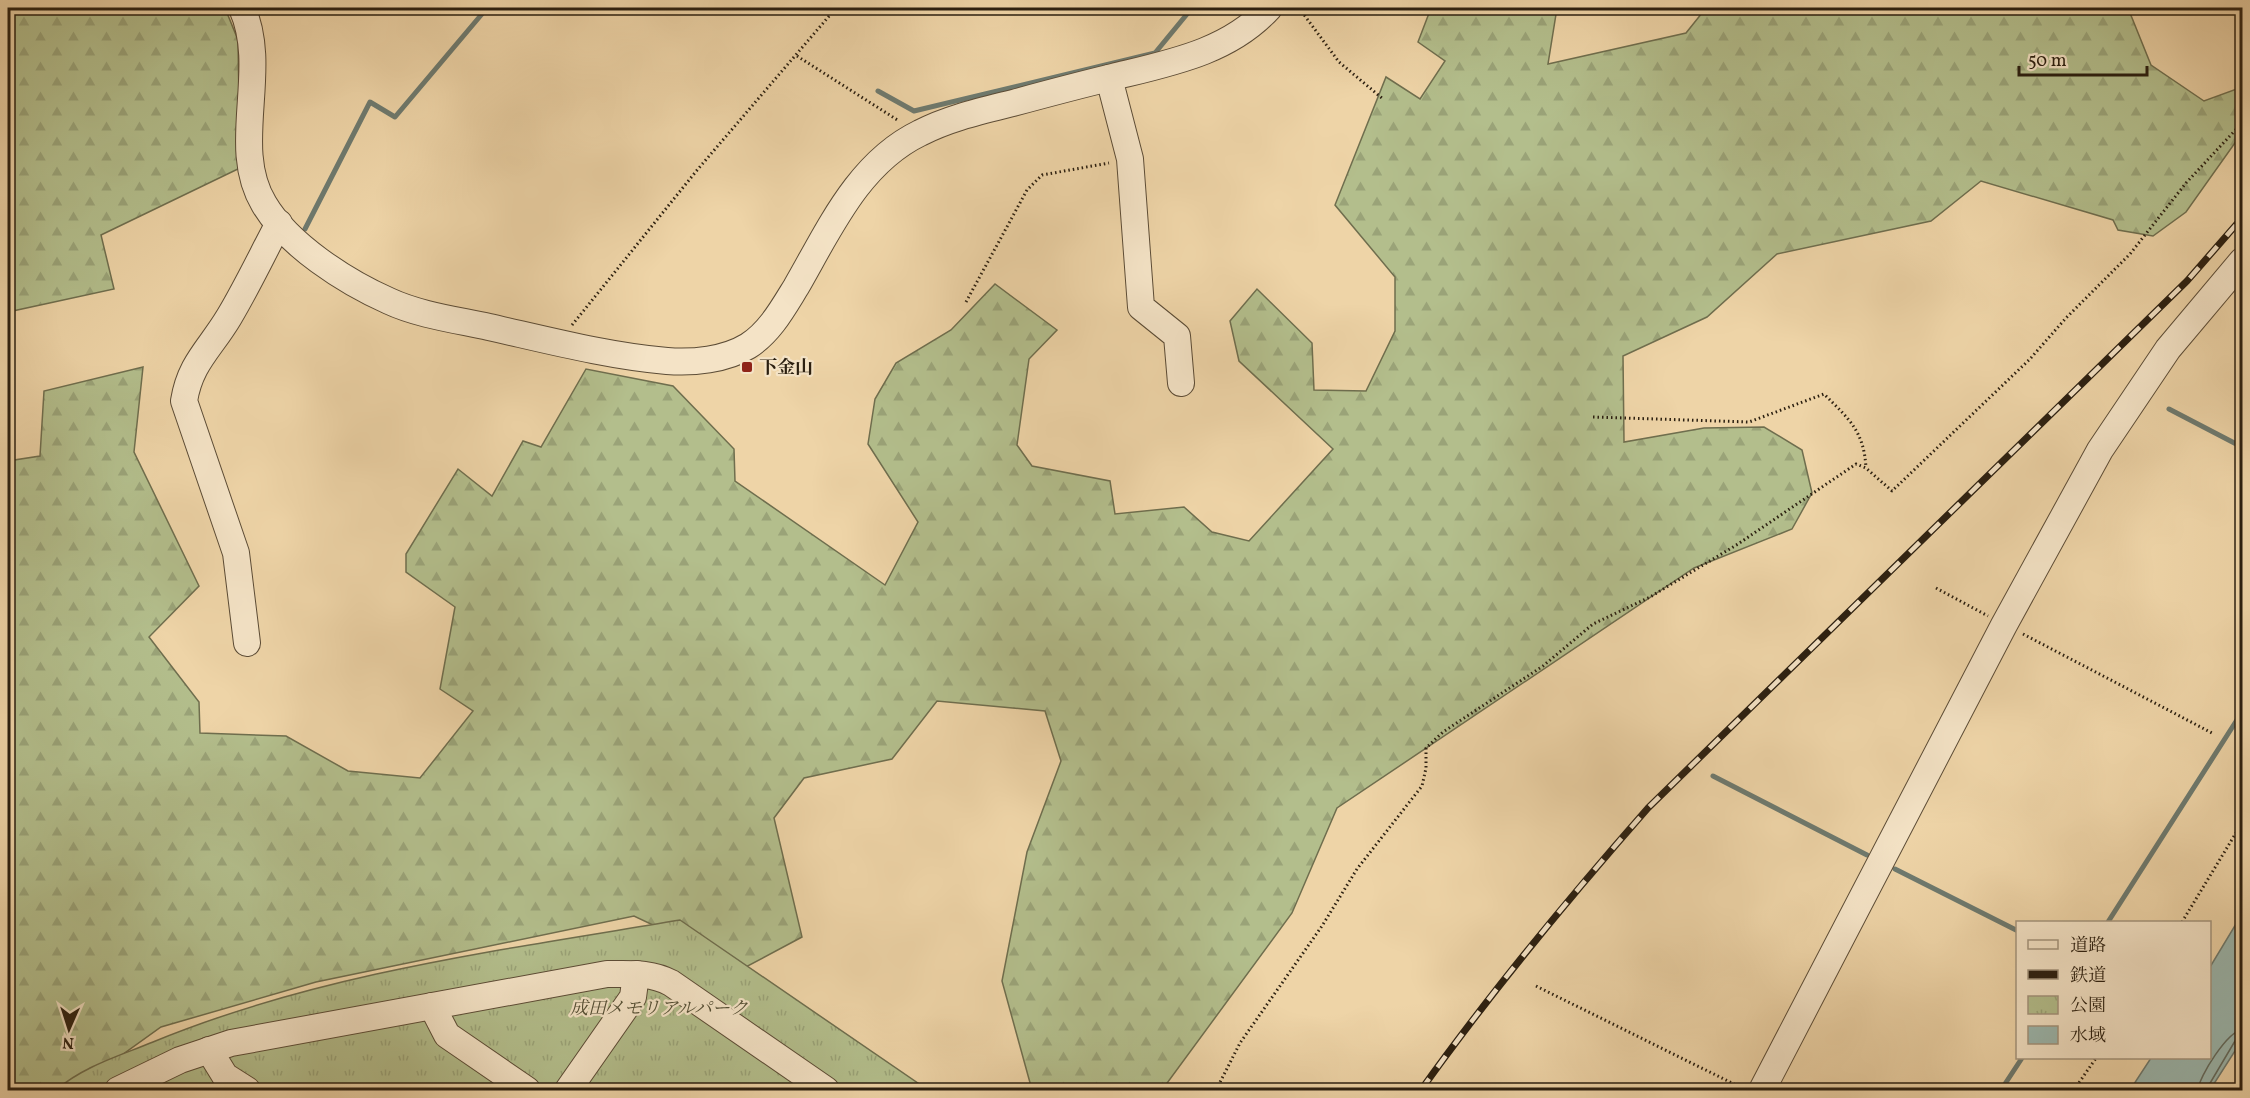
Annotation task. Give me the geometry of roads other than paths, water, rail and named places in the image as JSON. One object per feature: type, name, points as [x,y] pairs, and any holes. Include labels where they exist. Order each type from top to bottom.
[{"type":"street","points":[[242,8],[251,26],[254,51],[249,166],[256,190],[279,223],[309,252],[352,283],[392,303],[557,342],[667,361],[696,361],[722,356],[748,345],[775,321],[856,186],[879,160],[919,133],[949,120],[1212,50],[1236,37],[1269,8]]},
{"type":"street","points":[[1109,78],[1130,159],[1141,308],[1177,336],[1181,382]]},
{"type":"street","points":[[247,643],[236,553],[184,401],[187,380],[196,363],[229,318],[279,223]]},
{"type":"street","points":[[1762,1090],[2004,625],[2106,441],[2168,348],[2242,261]]},
{"type":"street","points":[[118,1090],[180,1060],[231,1043],[607,974],[636,974],[658,976],[671,983],[826,1090]]},
{"type":"street","points":[[568,1090],[633,997],[636,974]]},
{"type":"street","points":[[432,1006],[447,1035],[520,1088]]},
{"type":"street","points":[[209,1050],[225,1076],[247,1090]]},
{"type":"water","points":[[2242,914],[2242,1040],[2210,1090],[2130,1090],[2150,1059],[2211,1059],[2211,965]]},
{"type":"waterway","points":[[305,229],[370,102],[395,117],[487,8]]},
{"type":"waterway","points":[[878,91],[914,111],[1155,53],[1192,8]]},
{"type":"waterway","points":[[2169,409],[2242,447]]},
{"type":"waterway","points":[[2109,921],[2242,712]]},
{"type":"waterway","points":[[1713,776],[1867,855]]},
{"type":"waterway","points":[[1895,869],[2016,930]]},
{"type":"waterway","points":[[2001,1090],[2021,1059]]},
{"type":"railway","points":[[1421,1090],[1531,946],[1648,808],[2187,281],[2242,218]]},
{"type":"place","name":"下金山","points":[[747,367]]},
{"type":"park label","name":"成田メモリアルパーク","points":[[659,1008]]}]
